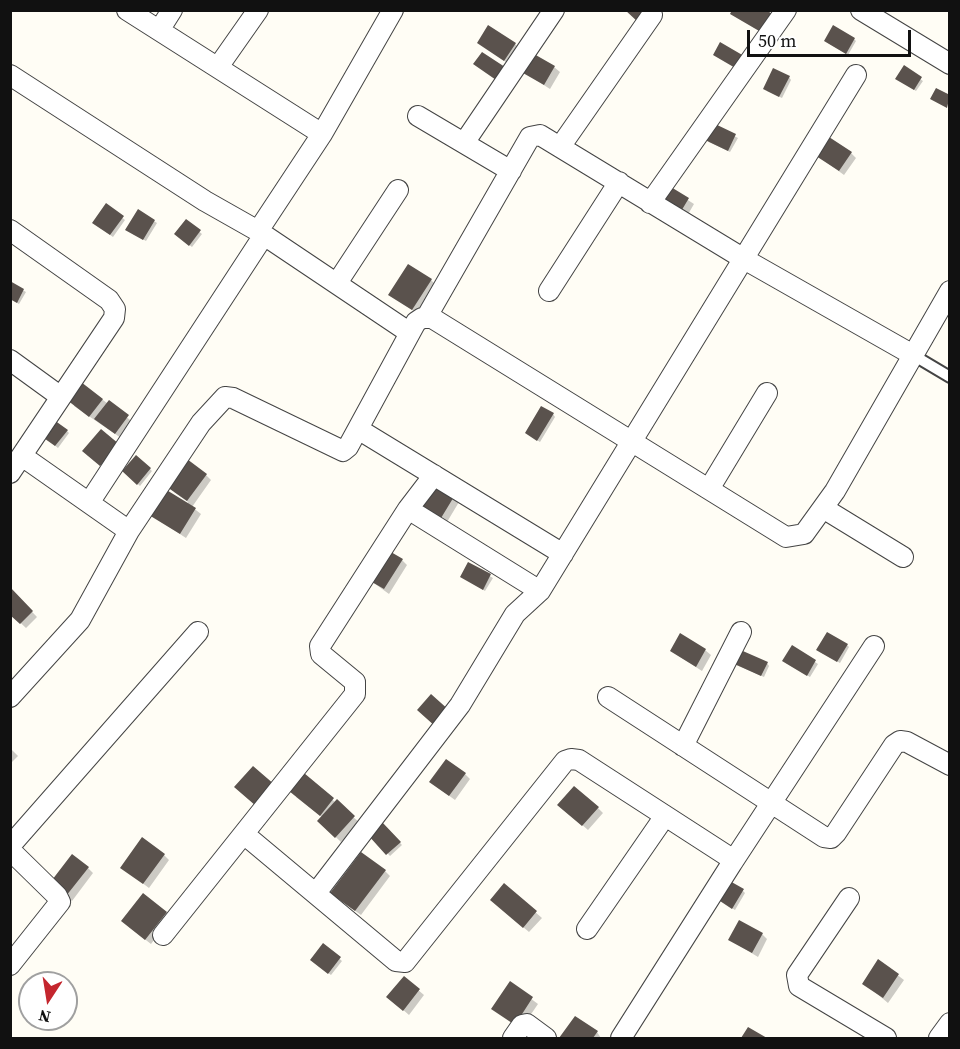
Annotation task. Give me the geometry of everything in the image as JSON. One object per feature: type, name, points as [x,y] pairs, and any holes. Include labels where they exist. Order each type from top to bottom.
[{"type":"street","points":[[127,10],[322,134]]},
{"type":"street","points":[[160,29],[172,10]]},
{"type":"street","points":[[218,67],[258,10]]},
{"type":"street","points":[[89,503],[261,233],[322,134],[393,10]]},
{"type":"street","points":[[464,143],[555,10]]},
{"type":"street","points":[[650,203],[786,10]]},
{"type":"street","points":[[861,10],[950,64]]},
{"type":"street","points":[[560,147],[652,15]]},
{"type":"street","points":[[10,75],[205,201],[261,233],[410,333]]},
{"type":"street","points":[[316,893],[460,705],[515,614],[540,591],[856,75]]},
{"type":"street","points":[[418,116],[511,171]]},
{"type":"street","points":[[426,318],[511,171],[534,135],[540,135],[744,259],[913,355]]},
{"type":"street","points":[[549,291],[619,182]]},
{"type":"street","points":[[337,284],[398,190]]},
{"type":"street","points":[[10,230],[110,300],[114,309],[114,318],[10,473]]},
{"type":"street","points":[[10,697],[80,620],[129,531],[201,423],[225,397],[233,398],[336,450],[343,451],[348,447],[416,322],[432,318],[786,537],[804,534],[823,508],[950,291]]},
{"type":"street","points":[[10,360],[61,397]]},
{"type":"street","points":[[709,489],[767,393]]},
{"type":"street","points":[[357,429],[563,554]]},
{"type":"street","points":[[22,456],[129,531]]},
{"type":"street","points":[[163,935],[355,694],[355,682],[321,654],[320,646],[408,509],[434,476]]},
{"type":"street","points":[[823,508],[903,557]]},
{"type":"street","points":[[408,509],[540,591]]},
{"type":"street","points":[[10,965],[60,902],[12,841],[198,632]]},
{"type":"street","points":[[683,746],[741,632]]},
{"type":"street","points":[[621,1038],[874,646]]},
{"type":"street","points":[[608,697],[824,837],[831,838],[894,745],[900,741],[907,742],[950,765]]},
{"type":"street","points":[[244,834],[396,961],[405,962],[565,761],[579,760],[729,857],[732,863]]},
{"type":"street","points":[[587,929],[665,816]]},
{"type":"street","points":[[849,898],[797,975],[796,980],[799,986],[886,1038]]},
{"type":"street","points":[[939,1038],[950,1023]]},
{"type":"street","points":[[513,1038],[522,1025],[527,1024],[546,1038]]},
{"type":"lane","points":[[913,355],[950,376]]},
{"type":"building","points":[[625,10],[649,10],[638,22]]},
{"type":"building","points":[[732,10],[766,10],[777,17],[766,35],[730,14]]},
{"type":"building","points":[[488,25],[516,43],[504,61],[477,43]]},
{"type":"building","points":[[833,25],[855,38],[846,54],[824,41]]},
{"type":"building","points":[[720,42],[744,56],[737,69],[713,55]]},
{"type":"building","points":[[482,52],[508,69],[499,82],[473,64]]},
{"type":"building","points":[[534,54],[555,66],[544,85],[523,73]]},
{"type":"building","points":[[904,65],[922,77],[914,90],[895,79]]},
{"type":"building","points":[[773,68],[790,76],[779,97],[763,89]]},
{"type":"building","points":[[936,88],[950,95],[947,108],[930,99]]},
{"type":"building","points":[[713,123],[736,134],[728,151],[705,140]]},
{"type":"building","points":[[829,137],[852,152],[839,171],[816,156]]},
{"type":"building","points":[[666,184],[689,198],[677,218],[654,204]]},
{"type":"building","points":[[106,203],[124,216],[110,235],[92,223]]},
{"type":"building","points":[[138,209],[155,220],[143,240],[125,230]]},
{"type":"building","points":[[186,219],[201,230],[189,246],[174,234]]},
{"type":"building","points":[[408,264],[432,279],[412,310],[388,295]]},
{"type":"building","points":[[10,281],[24,289],[17,303],[10,299]]},
{"type":"building","points":[[81,382],[103,399],[89,417],[67,400]]},
{"type":"building","points":[[109,400],[129,415],[115,434],[94,419]]},
{"type":"building","points":[[541,406],[554,413],[537,441],[525,433]]},
{"type":"building","points":[[54,420],[68,430],[55,446],[41,436]]},
{"type":"building","points":[[101,429],[119,444],[100,466],[82,451]]},
{"type":"building","points":[[136,455],[151,468],[137,485],[122,471]]},
{"type":"building","points":[[187,459],[207,474],[187,501],[167,487]]},
{"type":"building","points":[[433,482],[455,495],[438,523],[416,510]]},
{"type":"building","points":[[160,486],[196,508],[180,534],[144,512]]},
{"type":"building","points":[[384,548],[403,559],[384,589],[365,578]]},
{"type":"building","points":[[468,562],[491,574],[483,590],[460,577]]},
{"type":"building","points":[[10,587],[33,611],[20,624],[10,615]]},
{"type":"building","points":[[827,632],[848,644],[837,662],[816,650]]},
{"type":"building","points":[[680,633],[706,649],[696,667],[670,651]]},
{"type":"building","points":[[792,645],[816,660],[807,676],[782,661]]},
{"type":"building","points":[[736,648],[768,662],[761,676],[730,662]]},
{"type":"building","points":[[431,694],[450,711],[436,727],[417,710]]},
{"type":"building","points":[[446,759],[466,773],[449,796],[429,782]]},
{"type":"building","points":[[253,766],[275,785],[256,806],[234,787]]},
{"type":"building","points":[[304,773],[334,798],[320,816],[289,791]]},
{"type":"building","points":[[574,786],[599,807],[582,826],[557,805]]},
{"type":"building","points":[[337,799],[355,816],[335,838],[317,821]]},
{"type":"building","points":[[382,822],[401,842],[386,855],[368,835]]},
{"type":"building","points":[[142,837],[165,854],[143,884],[120,868]]},
{"type":"building","points":[[361,852],[386,870],[355,911],[330,893]]},
{"type":"building","points":[[72,854],[89,867],[66,896],[49,884]]},
{"type":"building","points":[[728,880],[744,889],[732,909],[717,899]]},
{"type":"building","points":[[504,883],[537,911],[523,928],[490,900]]},
{"type":"building","points":[[143,893],[167,912],[145,940],[121,921]]},
{"type":"building","points":[[739,920],[763,933],[752,953],[728,940]]},
{"type":"building","points":[[323,943],[341,957],[328,974],[310,960]]},
{"type":"building","points":[[878,959],[899,974],[883,998],[862,984]]},
{"type":"building","points":[[404,976],[420,989],[403,1011],[386,997]]},
{"type":"building","points":[[510,981],[533,997],[515,1025],[491,1009]]},
{"type":"building","points":[[575,1016],[598,1031],[593,1038],[559,1038]]},
{"type":"building","points":[[748,1027],[767,1038],[741,1038]]}]
